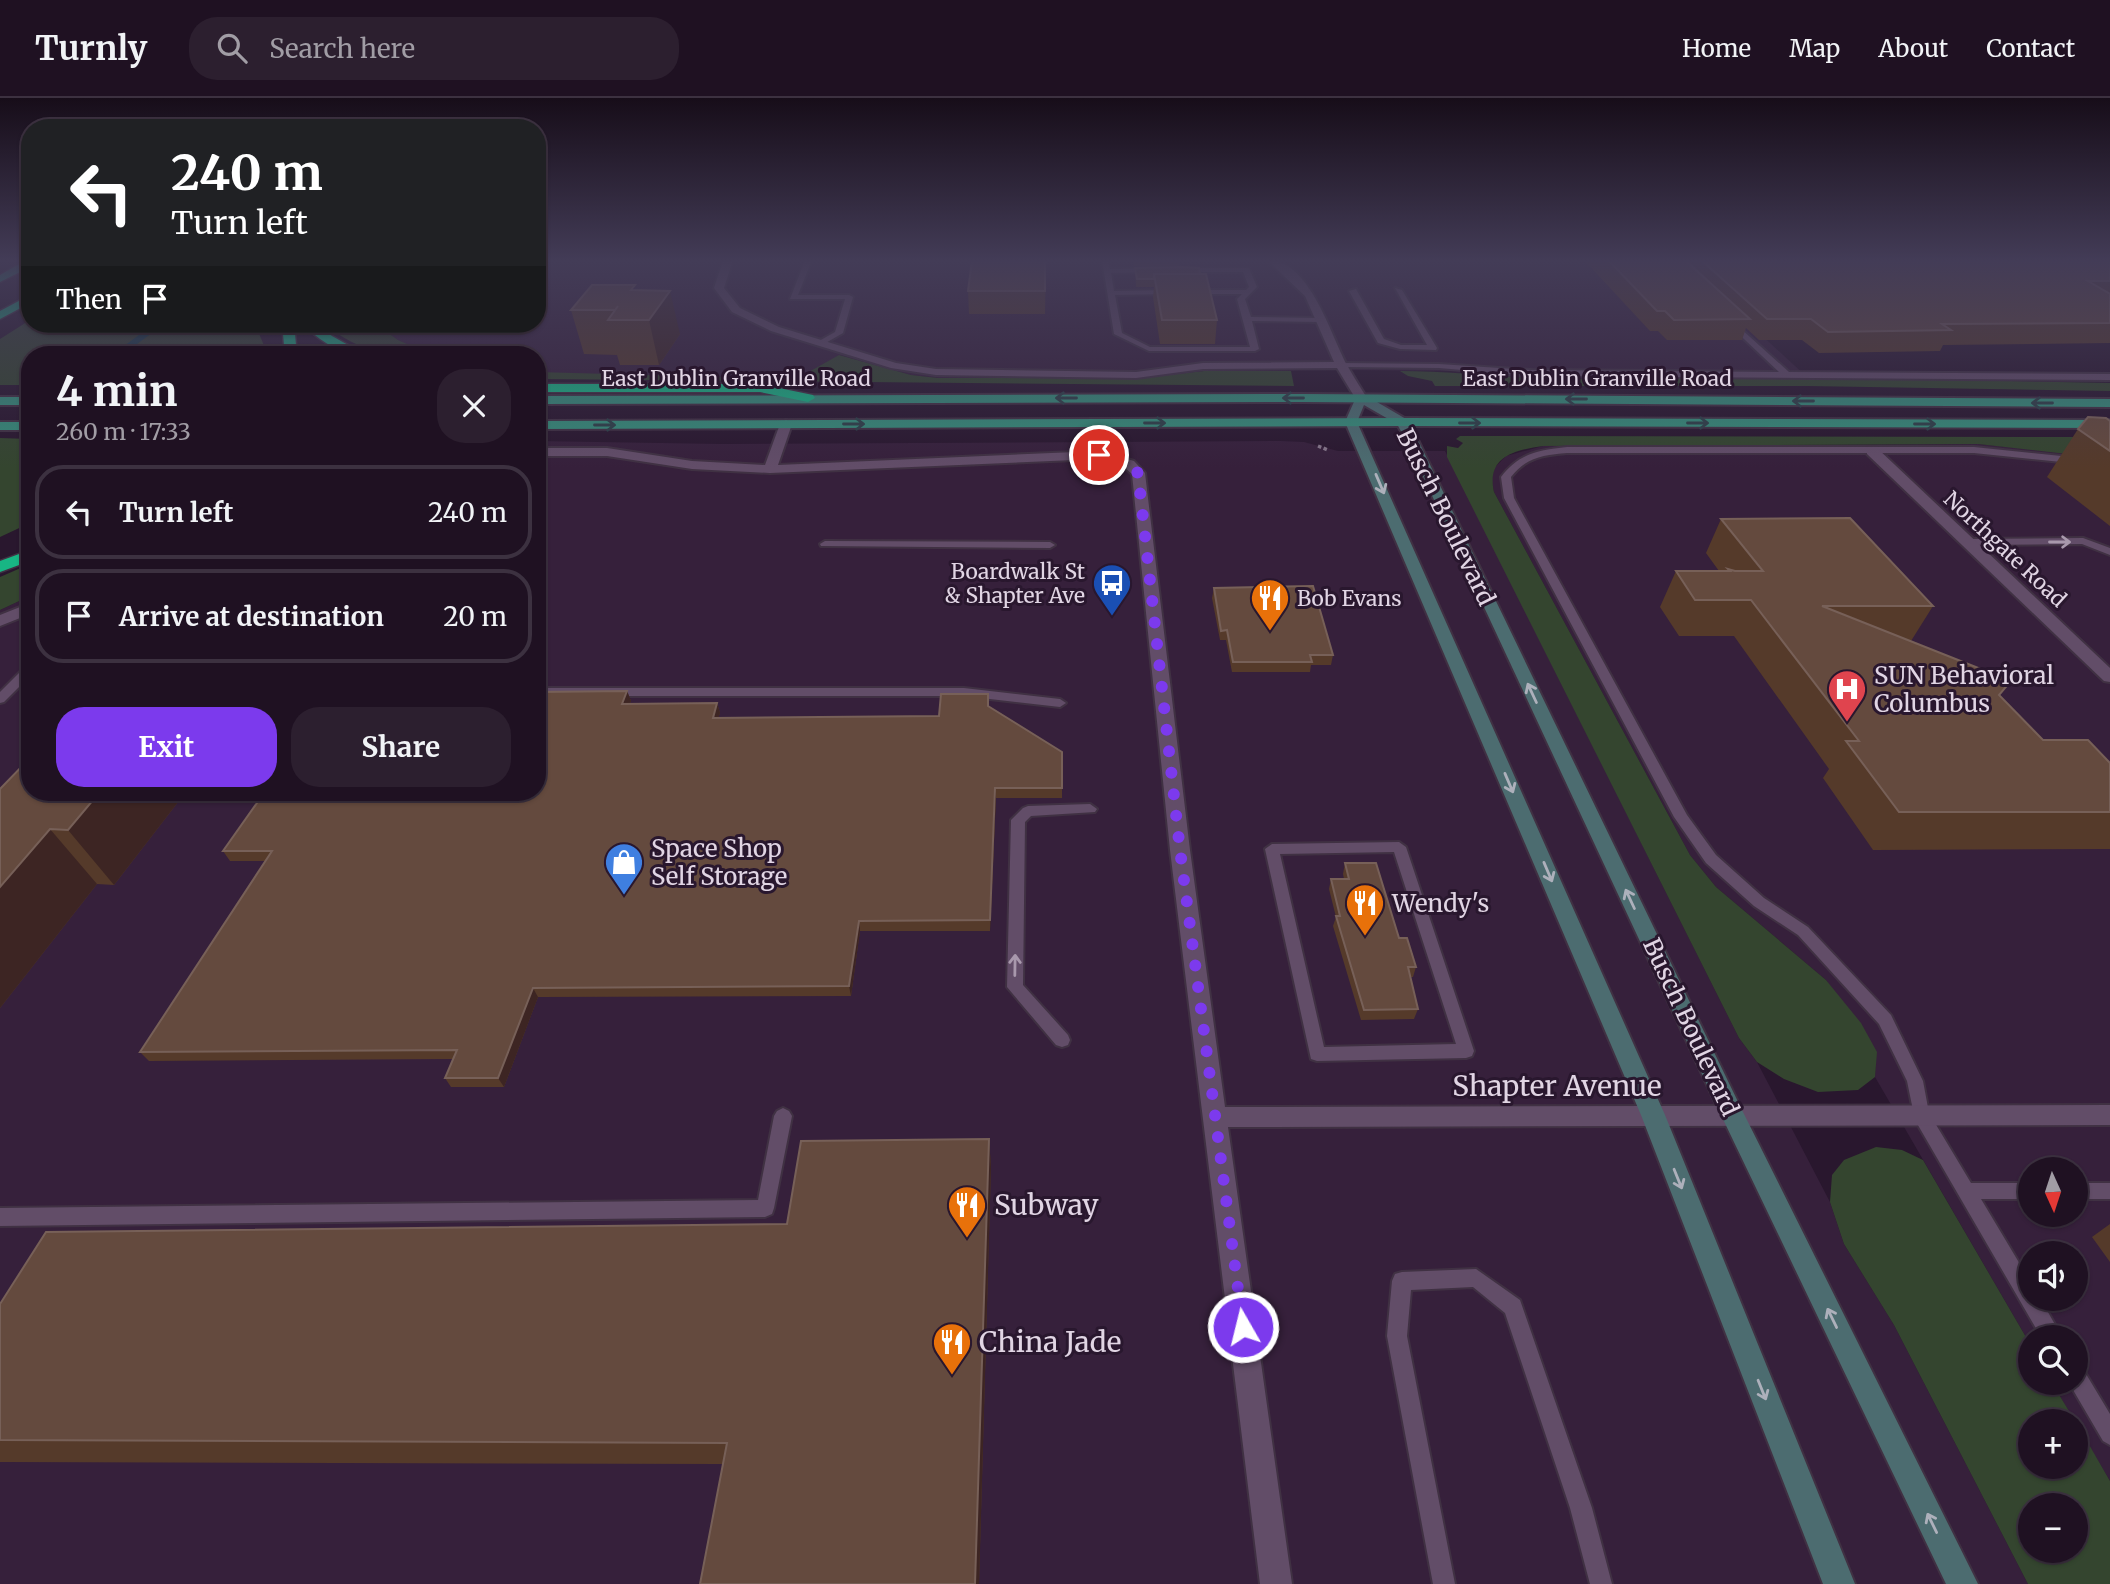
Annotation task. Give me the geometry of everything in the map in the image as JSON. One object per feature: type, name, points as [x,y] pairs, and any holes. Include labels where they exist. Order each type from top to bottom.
[{"type":"highway","points":[[320,333],[342,346]]},
{"type":"highway","points":[[546,388],[760,388],[808,398]]},
{"type":"highway","points":[[0,567],[21,559]]},
{"type":"main road","name":"East Dublin Granville Road","points":[[546,400],[1362,398],[2110,403]]},
{"type":"main road","name":"Busch Boulevard","points":[[1362,398],[1402,422],[1733,1115],[1962,1584]]},
{"type":"main road","points":[[1351,422],[1362,398]]},
{"type":"main road","points":[[0,401],[21,401]]},
{"type":"main road","name":"East Dublin Granville Road","points":[[546,425],[1351,422],[2109,424]]},
{"type":"main road","name":"Busch Boulevard","points":[[1351,422],[1653,1115],[1839,1584]]},
{"type":"main road","points":[[0,426],[21,426]]},
{"type":"street","points":[[776,329],[895,366],[936,372],[1136,375],[1213,366],[1341,365]]},
{"type":"street","points":[[1325,329],[1341,365],[1362,398]]},
{"type":"street","name":"East Dublin Granville Road","points":[[770,469],[786,424]]},
{"type":"street","name":"Northgate Road","points":[[1872,451],[2110,677]]},
{"type":"street","points":[[546,452],[607,452],[692,465],[770,469],[1099,455],[1129,464],[1138,473],[1180,850],[1276,1584]]},
{"type":"street","points":[[0,621],[21,612]]},
{"type":"street","name":"Shapter Avenue","points":[[1215,1117],[2110,1115]]},
{"type":"lane","points":[[822,343],[840,329]]},
{"type":"lane","points":[[1117,329],[1118,334],[1149,349],[1255,349],[1250,329]]},
{"type":"lane","points":[[1375,329],[1381,341],[1400,347],[1433,348],[1422,329]]},
{"type":"lane","points":[[1738,329],[1785,373]]},
{"type":"lane","name":"East Dublin Granville Road","points":[[1341,365],[1439,366],[1519,373],[2110,377]]},
{"type":"lane","points":[[2045,1325],[1921,1115],[1915,1081],[1885,1020],[1803,931],[1759,902],[1711,859],[1681,817],[1509,498],[1506,477],[1516,462],[1536,453],[1567,450],[1997,451],[2110,464]]},
{"type":"lane","points":[[2085,462],[2102,474]]},
{"type":"lane","points":[[1968,542],[2083,541],[2110,552]]},
{"type":"lane","points":[[825,544],[1050,545]]},
{"type":"lane","points":[[0,699],[21,678]]},
{"type":"lane","points":[[546,692],[964,692],[1060,702]]},
{"type":"lane","points":[[1062,1040],[1015,987],[1018,820],[1028,811],[1090,809]]},
{"type":"lane","points":[[1399,847],[1466,1051],[1317,1054],[1272,849],[1399,847]]},
{"type":"lane","points":[[0,1217],[765,1208],[783,1116]]},
{"type":"lane","points":[[1966,1191],[2018,1191]]},
{"type":"lane","points":[[2088,1191],[2110,1191]]},
{"type":"lane","points":[[1444,1584],[1397,1336],[1402,1281],[1476,1278],[1513,1307],[1581,1508],[1601,1584]]},
{"type":"lane","points":[[2087,1395],[2110,1434]]},
{"type":"path","points":[[1325,452],[1330,447]]},
{"type":"shaded area","points":[[546,329],[1755,329],[1808,378],[1561,379],[1514,378],[1460,371],[1343,370],[1204,371],[1139,378],[938,378],[911,375],[840,355],[796,379],[550,374],[546,373],[546,346],[410,346],[388,333],[546,333]]},
{"type":"shaded area","points":[[546,441],[723,444],[1281,441],[1304,442],[1338,451],[1445,451],[1739,1038],[1757,1062],[1830,1202],[1844,1244],[1894,1325],[2028,1584],[0,1584],[0,610],[21,600],[21,801],[546,801]]},
{"type":"shaded area","points":[[1978,444],[2110,457],[2110,1481],[2088,1444],[2088,1409],[2067,1409],[2059,1395],[2088,1395],[2088,1325],[2019,1325],[1875,1077],[1876,1052],[1826,980],[1716,887],[1690,855],[1494,492],[1491,478],[1495,467],[1506,456],[1543,446]]},
{"type":"green space","points":[[15,329],[21,329],[21,333],[259,333],[264,346],[21,346],[21,385],[0,385],[0,339]]},
{"type":"green space","points":[[388,333],[412,346],[361,346],[338,334]]},
{"type":"green space","points":[[839,355],[911,375],[938,378],[1139,378],[1204,371],[1291,371],[1294,386],[546,379],[546,372],[796,379]]},
{"type":"green space","points":[[1400,371],[1561,379],[1869,378],[2110,383],[2110,391],[1808,386],[1435,386],[1432,381],[1408,376]]},
{"type":"green space","points":[[1460,436],[2100,437],[2085,456],[1978,444],[1543,446],[1505,457],[1494,471],[1494,492],[1690,855],[1716,887],[1826,980],[1861,1023],[1877,1052],[1875,1077],[1858,1090],[1818,1092],[1784,1079],[1757,1062],[1739,1038],[1447,457],[1447,446],[1458,448],[1463,443],[1456,439]]},
{"type":"green space","points":[[0,438],[21,439],[21,527],[0,537]]},
{"type":"green space","points":[[21,568],[21,600],[0,610],[0,577]]},
{"type":"green space","points":[[1876,1147],[1902,1150],[1923,1160],[2019,1325],[2018,1395],[2059,1395],[2068,1409],[2018,1409],[2018,1479],[2088,1479],[2088,1443],[2110,1481],[2110,1584],[2028,1584],[1894,1325],[1844,1244],[1830,1202],[1832,1175],[1844,1160]]},
{"type":"building","points":[[1825,329],[1951,330],[1828,332]]},
{"type":"building","points":[[2088,417],[2106,418],[2110,421],[2110,451],[2078,429]]},
{"type":"building","points":[[1850,518],[1933,606],[1822,606],[2011,681],[1999,695],[2043,740],[2088,740],[2110,763],[2110,812],[1899,812],[1846,741],[1859,741],[1751,600],[1695,600],[1676,571],[1763,571],[1721,519]]},
{"type":"building","name":"Bob Evans","points":[[1313,586],[1333,655],[1310,655],[1312,662],[1233,662],[1227,630],[1221,631],[1214,588]]},
{"type":"building","name":"Space Shop Self Storage","points":[[627,691],[622,704],[717,703],[713,718],[939,716],[941,694],[988,694],[988,706],[1062,752],[1062,788],[995,788],[990,920],[859,921],[849,986],[533,988],[498,1078],[445,1078],[457,1050],[140,1052],[272,851],[223,851],[258,801],[546,801],[546,692]]},
{"type":"building","points":[[21,767],[21,801],[92,801],[68,830],[50,829],[0,887],[0,789]]},
{"type":"building","name":"Wendy's","points":[[1345,863],[1376,863],[1399,938],[1407,938],[1416,967],[1408,967],[1418,1009],[1364,1010],[1336,916],[1340,916],[1331,879],[1349,879]]},
{"type":"building","points":[[989,1139],[975,1584],[700,1584],[727,1443],[0,1440],[0,1304],[46,1232],[787,1224],[801,1141]]},
{"type":"waterway","points":[[129,346],[147,333]]},
{"type":"place","name":"Boardwalk St & Shapter Ave","points":[[1112,617]]},
{"type":"place","name":"Bob Evans","points":[[1270,632]]},
{"type":"place","name":"SUN Behavioral Columbus","points":[[1847,723]]},
{"type":"place","name":"Space Shop Self Storage","points":[[624,896]]},
{"type":"place","name":"Wendy's","points":[[1365,937]]},
{"type":"place","name":"Subway","points":[[967,1239]]},
{"type":"place","name":"China Jade","points":[[952,1376]]},
{"type":"route","points":[[1099,455],[1129,464],[1138,473],[1180,850],[1243,1327]]}]
